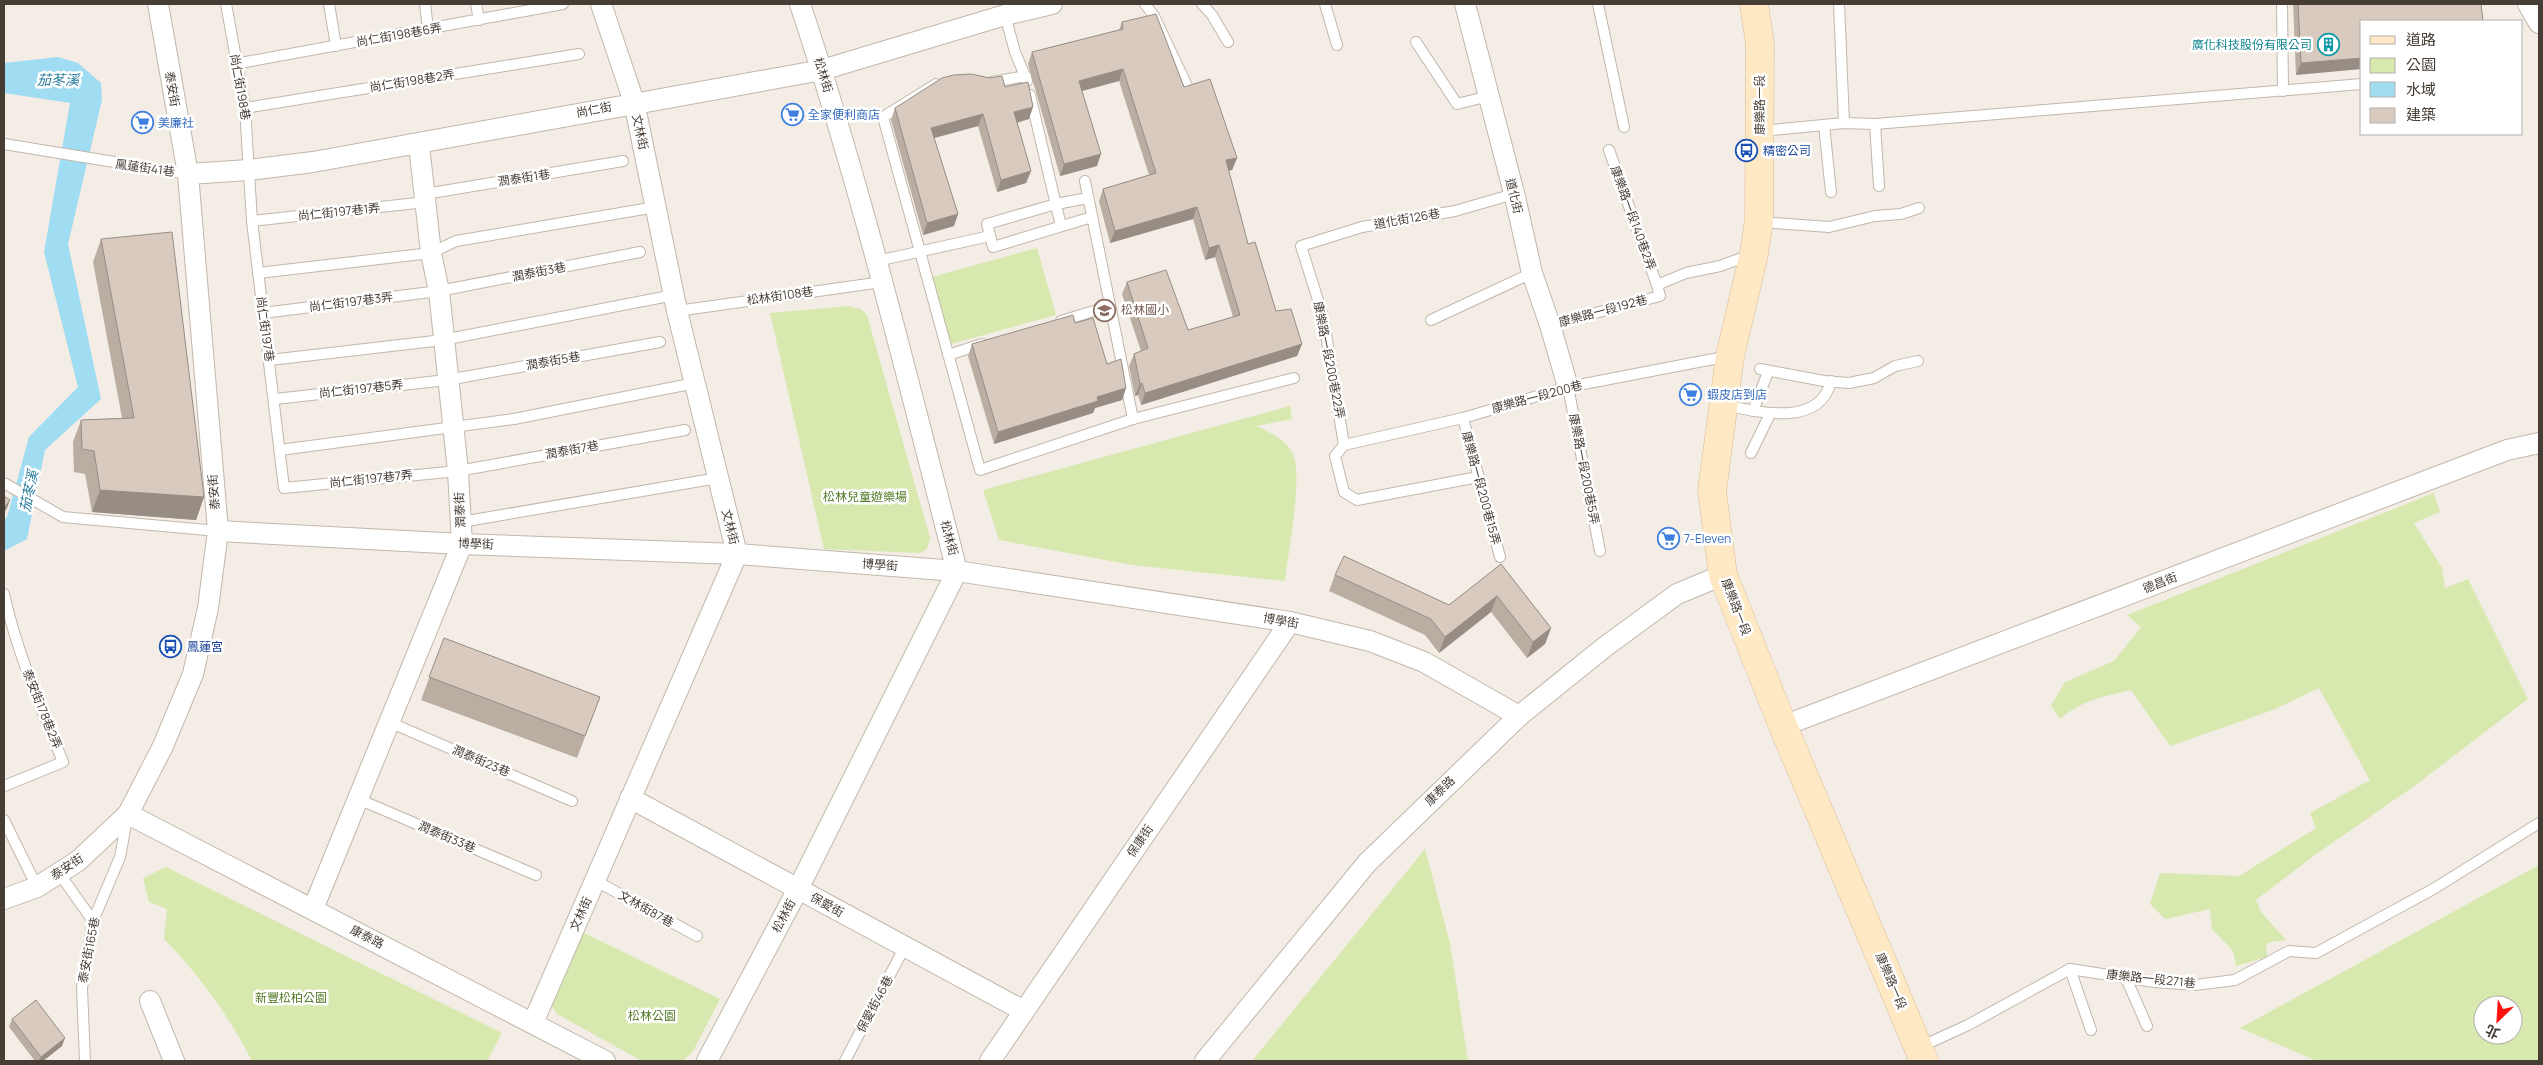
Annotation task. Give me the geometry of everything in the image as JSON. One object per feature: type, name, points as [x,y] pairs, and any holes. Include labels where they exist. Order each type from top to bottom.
[{"type":"street","name":"泰安街","points":[[4,899],[37,887],[78,861],[128,814],[163,746],[193,674],[208,608],[218,531],[188,174],[158,4]]},
{"type":"street","name":"文林街","points":[[533,1023],[737,554],[676,303],[634,102],[601,4]]},
{"type":"street","name":"松林街","points":[[707,1061],[798,889],[957,571],[877,261],[822,70],[800,4]]},
{"type":"street","name":"尚仁街","points":[[188,174],[249,170],[418,145],[634,102],[720,89],[822,70],[1052,4]]},
{"type":"street","name":"道化街","points":[[1465,4],[1514,194],[1532,273],[1550,325],[1568,387]]},
{"type":"street","name":"康樂路一段","points":[[1754,4],[1760,44],[1761,130],[1758,221],[1754,254],[1730,356],[1712,491],[1723,576],[1783,726],[1922,1055]]},
{"type":"street","points":[[2528,4],[2539,24]]},
{"type":"street","name":"潤泰街","points":[[313,909],[462,544],[458,471],[438,291],[431,253],[426,198],[418,145]]},
{"type":"street","name":"德昌街","points":[[1783,726],[2508,450],[2539,443]]},
{"type":"street","name":"博學街","points":[[218,531],[462,544],[737,554],[957,571],[1290,622],[1370,641],[1424,662],[1519,716]]},
{"type":"street","name":"康泰路","points":[[1205,1061],[1367,863],[1519,716],[1606,646],[1677,594],[1723,576]]},
{"type":"street","name":"保康街","points":[[990,1061],[1290,622]]},
{"type":"street","name":"保愛街","points":[[630,798],[904,948],[1024,1011]]},
{"type":"street","name":"康泰路","points":[[128,814],[604,1061]]},
{"type":"street","points":[[150,1001],[174,1061]]},
{"type":"lane","name":"尚仁街198巷","points":[[226,4],[235,64],[245,108],[249,170]]},
{"type":"lane","points":[[329,4],[336,46]]},
{"type":"lane","points":[[425,4],[428,29]]},
{"type":"lane","points":[[476,4],[479,20]]},
{"type":"lane","name":"尚仁街198巷6弄","points":[[235,64],[479,20],[524,8],[563,4]]},
{"type":"lane","points":[[1145,4],[1154,16],[1188,88]]},
{"type":"lane","points":[[1202,4],[1212,15],[1228,42]]},
{"type":"lane","points":[[1325,4],[1337,45]]},
{"type":"lane","points":[[1598,4],[1624,128]]},
{"type":"lane","points":[[1839,4],[1844,122]]},
{"type":"lane","points":[[2282,4],[2283,92]]},
{"type":"lane","points":[[1005,16],[1015,52],[1026,76],[1061,226]]},
{"type":"lane","points":[[1416,42],[1457,104],[1489,96]]},
{"type":"lane","name":"尚仁街198巷2弄","points":[[245,108],[579,54]]},
{"type":"lane","points":[[980,82],[987,83],[1026,76]]},
{"type":"lane","points":[[948,80],[921,92],[883,117],[980,470],[1134,419],[1294,378]]},
{"type":"lane","points":[[1761,130],[1844,122],[1875,124],[2360,84]]},
{"type":"lane","points":[[1824,124],[1831,192]]},
{"type":"lane","points":[[1875,124],[1879,186]]},
{"type":"lane","name":"鳳蓮街41巷","points":[[4,144],[102,162],[188,174]]},
{"type":"lane","name":"康樂路一段140巷2弄","points":[[1609,150],[1656,285]]},
{"type":"lane","name":"潤泰街1巷","points":[[426,198],[623,162]]},
{"type":"lane","name":"尚仁街197巷","points":[[249,170],[252,221],[275,398],[284,488]]},
{"type":"lane","points":[[1084,181],[1134,419]]},
{"type":"lane","name":"道化街126巷","points":[[1301,246],[1362,227],[1455,211],[1514,194]]},
{"type":"lane","name":"尚仁街197巷1弄","points":[[252,221],[426,198]]},
{"type":"lane","points":[[1088,198],[1056,204],[987,224],[993,247],[1092,217]]},
{"type":"lane","points":[[258,273],[431,253],[456,241],[656,207]]},
{"type":"lane","points":[[1758,221],[1829,227],[1875,216],[1901,214],[1919,208]]},
{"type":"lane","points":[[877,261],[990,236]]},
{"type":"lane","name":"康樂路一段200巷22弄","points":[[1301,246],[1322,316],[1344,445]]},
{"type":"lane","name":"潤泰街3巷","points":[[438,291],[640,252]]},
{"type":"lane","name":"康樂路一段192巷","points":[[1550,325],[1660,296],[1656,285],[1686,272],[1720,266],[1754,254]]},
{"type":"lane","points":[[1431,320],[1532,273]]},
{"type":"lane","name":"松林街108巷","points":[[270,360],[443,340],[676,303],[882,282]]},
{"type":"lane","name":"尚仁街197巷3弄","points":[[263,313],[438,291]]},
{"type":"lane","points":[[1050,324],[1110,306]]},
{"type":"lane","points":[[948,355],[995,341]]},
{"type":"lane","name":"潤泰街5巷","points":[[447,380],[660,342]]},
{"type":"lane","name":"康樂路一段200巷","points":[[1344,445],[1463,418],[1568,387],[1730,356]]},
{"type":"lane","points":[[1753,411],[1764,371],[1831,382],[1849,383],[1874,378],[1895,366],[1918,361]]},
{"type":"lane","name":"尚仁街197巷5弄","points":[[275,398],[447,380]]},
{"type":"lane","points":[[1722,405],[1770,414],[1803,410],[1820,403],[1829,392],[1831,382]]},
{"type":"lane","points":[[280,450],[514,419],[695,383]]},
{"type":"lane","name":"康樂路一段200巷5弄","points":[[1568,387],[1600,551]]},
{"type":"lane","points":[[1751,453],[1770,414]]},
{"type":"lane","name":"康樂路一段200巷15弄","points":[[1463,418],[1500,557]]},
{"type":"lane","name":"潤泰街7巷","points":[[458,471],[685,430]]},
{"type":"lane","points":[[1344,445],[1335,456],[1344,492],[1357,500],[1478,477]]},
{"type":"lane","name":"尚仁街197巷7弄","points":[[284,488],[458,471]]},
{"type":"lane","points":[[461,522],[718,478]]},
{"type":"lane","points":[[4,483],[63,517],[218,531]]},
{"type":"lane","name":"泰安街178巷2弄","points":[[4,594],[11,625],[28,677],[63,762],[4,786]]},
{"type":"lane","name":"潤泰街23巷","points":[[389,722],[572,801]]},
{"type":"lane","name":"潤泰街33巷","points":[[358,798],[536,875]]},
{"type":"lane","name":"泰安街165巷","points":[[85,1061],[82,988],[93,921],[120,857],[128,814]]},
{"type":"lane","points":[[4,820],[37,887]]},
{"type":"lane","name":"康樂路一段271巷","points":[[2070,969],[2195,985],[2235,980],[2289,951],[2316,953],[2435,888],[2539,823]]},
{"type":"lane","points":[[59,873],[93,921]]},
{"type":"lane","name":"文林街87巷","points":[[596,881],[697,936]]},
{"type":"lane","name":"保愛街46巷","points":[[845,1061],[904,948]]},
{"type":"lane","points":[[1922,1055],[1968,1025],[2070,969],[2091,1030]]},
{"type":"lane","points":[[2125,976],[2147,1026]]},
{"type":"green space","points":[[1037,248],[1056,315],[951,344],[932,277]]},
{"type":"green space","name":"松林兒童遊樂場","points":[[848,306],[861,309],[867,315],[930,538],[927,549],[920,553],[824,549],[770,313]]},
{"type":"green space","points":[[1290,406],[1292,419],[1256,426],[1273,434],[1288,446],[1294,457],[1296,483],[1294,518],[1285,581],[1132,565],[999,540],[983,490]]},
{"type":"green space","points":[[2434,493],[2440,512],[2414,523],[2442,568],[2445,588],[2468,579],[2528,699],[2417,784],[2315,855],[2256,900],[2261,912],[2286,940],[2270,942],[2266,945],[2267,957],[2236,966],[2233,951],[2212,929],[2210,909],[2165,919],[2150,904],[2160,873],[2239,876],[2316,828],[2310,813],[2370,780],[2319,688],[2273,710],[2170,746],[2131,690],[2084,703],[2060,719],[2051,706],[2065,682],[2114,661],[2141,627],[2127,615]]},
{"type":"green space","points":[[1425,849],[1450,943],[1468,1061],[1252,1061]]},
{"type":"green space","points":[[2539,865],[2539,1061],[2317,1061],[2240,1028]]},
{"type":"green space","name":"新豐松柏公園","points":[[166,867],[502,1033],[487,1061],[252,1061],[234,1028],[213,997],[190,967],[164,939],[167,909],[149,902],[143,878]]},
{"type":"green space","name":"松林公園","points":[[580,931],[720,999],[693,1051],[683,1061],[642,1061],[557,1014],[551,1005]]},
{"type":"water","name":"茄苳溪","points":[[58,57],[78,63],[101,83],[102,100],[68,244],[101,399],[45,450],[27,539],[4,551],[4,521],[7,517],[29,437],[78,387],[44,252],[70,103],[4,93],[4,63]]},
{"type":"building","name":"廣化科技股份有限公司","points":[[2298,4],[2481,4],[2483,20],[2360,20],[2360,58],[2301,63]]},
{"type":"building","points":[[1156,14],[1184,87],[1210,79],[1237,158],[1226,160],[1248,244],[1255,242],[1276,311],[1291,309],[1302,344],[1145,393],[1142,383],[1140,384],[1134,354],[1148,348],[1127,282],[1166,270],[1188,330],[1240,315],[1219,245],[1209,248],[1197,207],[1115,231],[1103,189],[1156,173],[1123,69],[1079,81],[1101,154],[1064,164],[1032,52],[1123,29],[1122,22]]},
{"type":"building","points":[[971,74],[990,78],[1002,76],[1005,87],[1028,82],[1033,107],[1014,112],[1031,171],[1001,180],[983,114],[931,128],[958,214],[927,223],[895,108],[942,78]]},
{"type":"building","points":[[172,232],[204,497],[100,490],[94,451],[82,449],[81,420],[134,418],[101,239]]},
{"type":"building","points":[[1073,315],[1075,323],[1093,318],[1107,364],[1121,359],[1126,388],[1097,397],[1098,401],[998,432],[972,344]]},
{"type":"building","points":[[4,496],[10,500],[4,508]]},
{"type":"building","points":[[1344,556],[1449,605],[1501,564],[1551,628],[1533,642],[1497,596],[1445,637],[1431,619],[1335,575]]},
{"type":"building","points":[[444,638],[600,697],[585,736],[429,677]]},
{"type":"building","points":[[36,1000],[65,1038],[41,1057],[12,1019]]},
{"type":"place","name":"廣化科技股份有限公司","points":[[2328,45]]},
{"type":"place","name":"全家便利商店","points":[[792,115]]},
{"type":"place","name":"美廉社","points":[[142,123]]},
{"type":"place","name":"精密公司","points":[[1747,151]]},
{"type":"place","name":"松林國小","points":[[1105,310]]},
{"type":"place","name":"蝦皮店到店","points":[[1691,395]]},
{"type":"place","name":"7-Eleven","points":[[1668,539]]},
{"type":"place","name":"鳳蓮宮","points":[[171,647]]}]
